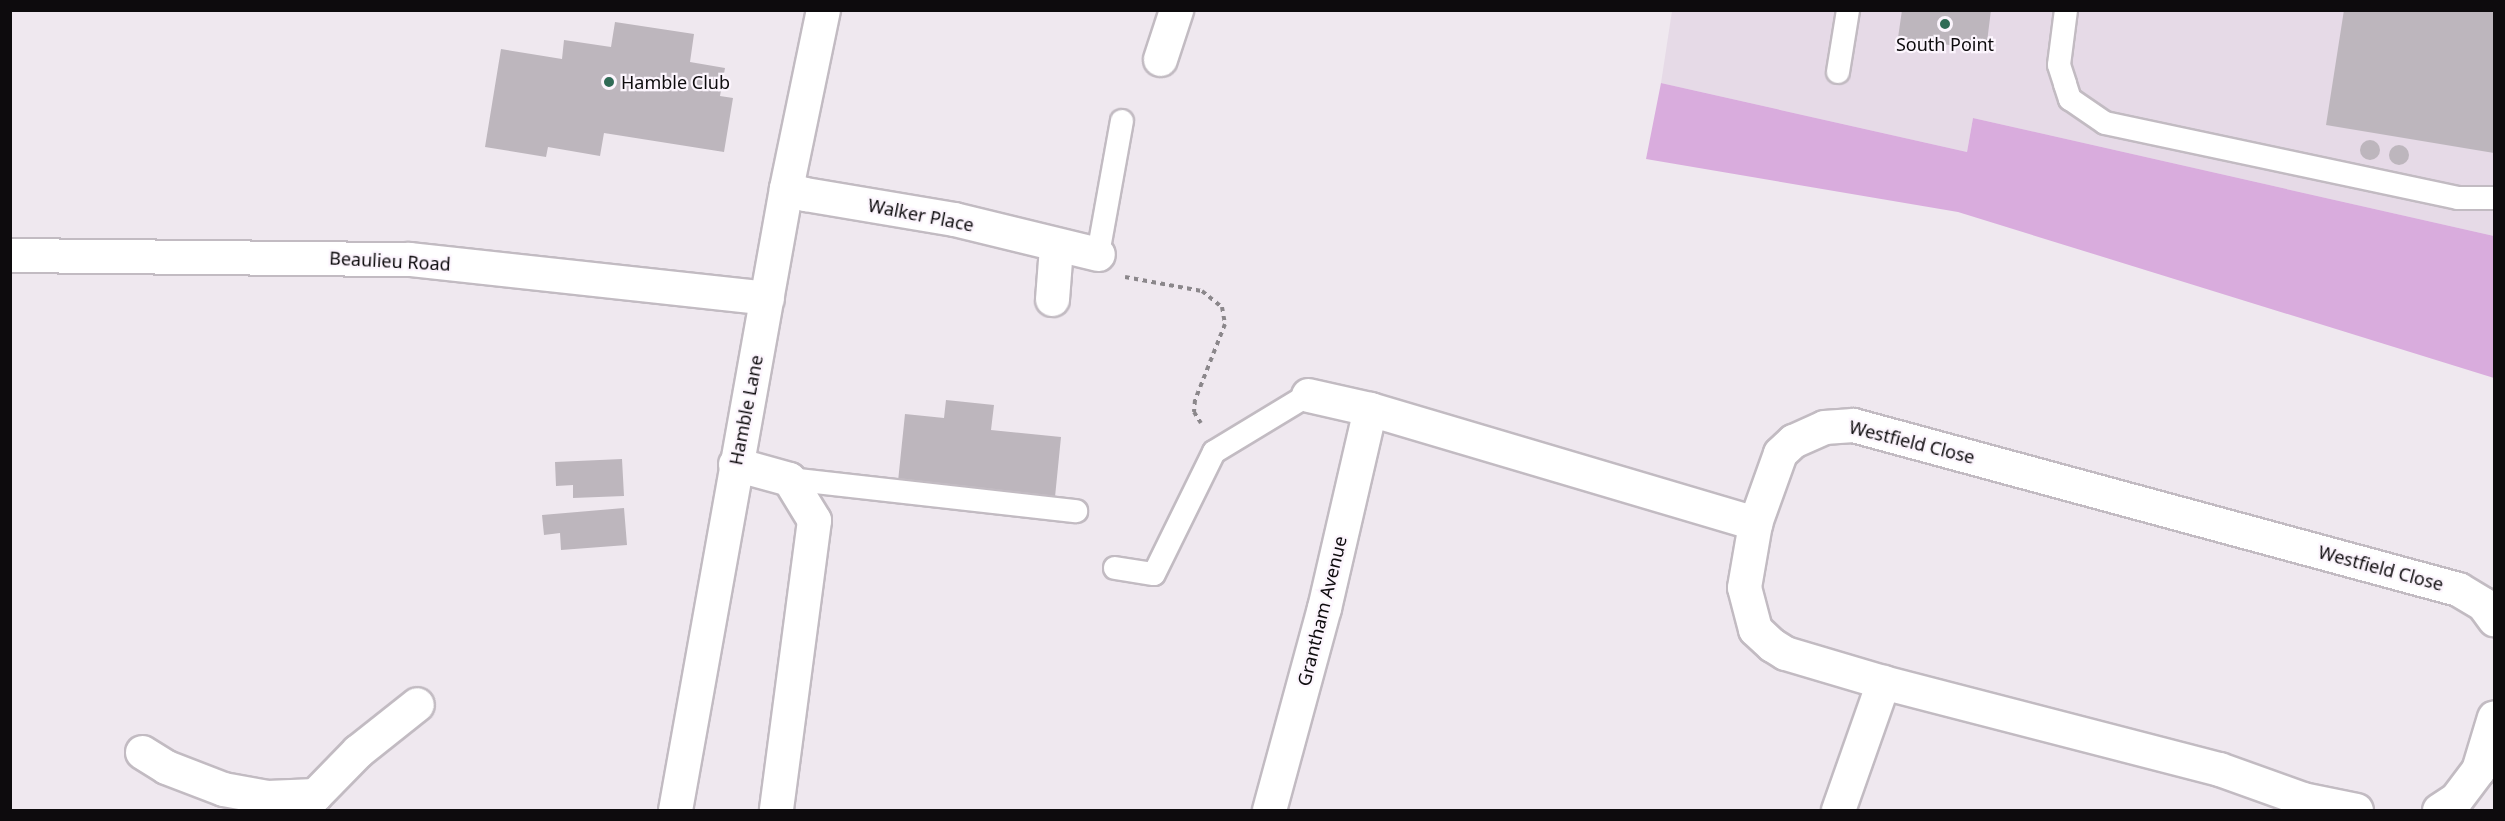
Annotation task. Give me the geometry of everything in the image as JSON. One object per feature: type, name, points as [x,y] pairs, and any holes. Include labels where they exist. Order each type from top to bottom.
[{"type":"street","name":"Hamble Lane","points":[[675,810],[786,188],[824,10]]},
{"type":"street","points":[[1160,59],[1176,10]]},
{"type":"street","name":"Walker Place","points":[[786,188],[805,194],[954,219],[1056,247],[1098,254]]},
{"type":"street","points":[[1052,299],[1056,247]]},
{"type":"street","name":"Beaulieu Road","points":[[10,255],[409,259],[767,298]]},
{"type":"street","points":[[1308,395],[1370,409],[1755,523]]},
{"type":"street","name":"Grantham Avenue","points":[[1269,810],[1324,608],[1370,409]]},
{"type":"street","name":"Westfield Close","points":[[2356,810],[2301,805],[2219,769],[1883,682],[1785,653],[1755,629],[1744,587],[1755,523],[1772,473],[1787,447],[1824,427],[1853,425],[2458,589],[2483,604],[2494,619]]},
{"type":"street","points":[[735,464],[789,479],[814,520],[776,810]]},
{"type":"street","points":[[1838,810],[1883,682]]},
{"type":"street","points":[[142,752],[166,766],[266,804],[315,795],[358,751],[417,704]]},
{"type":"street","points":[[2439,810],[2456,799],[2478,770],[2494,717]]},
{"type":"lane","points":[[1838,72],[1848,10]]},
{"type":"lane","points":[[2066,10],[2059,65],[2070,99],[2105,123],[2458,198],[2494,198]]},
{"type":"lane","points":[[1098,254],[1122,121]]},
{"type":"lane","points":[[1115,568],[1154,574],[1214,452],[1308,395]]},
{"type":"lane","points":[[789,479],[1076,510]]},
{"type":"path","points":[[1098,254],[1117,275],[1202,291],[1222,307],[1225,324],[1194,412],[1200,422],[1212,425]]},
{"type":"shaded area","points":[[1672,11],[2494,11],[2494,236],[1973,118],[1967,152],[1661,83]]},
{"type":"shaded area","points":[[1661,83],[1967,152],[1973,118],[2494,236],[2494,378],[1958,212],[1646,159]]},
{"type":"building","name":"South Point","points":[[1902,10],[1991,10],[1986,50],[1898,38]]},
{"type":"building","points":[[2344,10],[2494,10],[2494,153],[2326,125]]},
{"type":"building","name":"Hamble Club","points":[[615,22],[694,34],[690,62],[725,68],[720,96],[733,98],[724,152],[604,133],[600,156],[548,147],[546,157],[485,147],[501,49],[562,59],[564,40],[611,47]]},
{"type":"building","points":[[2366,140],[2374,140],[2380,146],[2380,154],[2374,160],[2366,160],[2360,154],[2360,146]]},
{"type":"building","points":[[2399,145],[2406,148],[2409,155],[2406,162],[2399,165],[2392,162],[2389,155],[2392,148]]},
{"type":"building","points":[[946,400],[994,405],[991,430],[1061,437],[1054,507],[897,491],[905,414],[944,418]]},
{"type":"building","points":[[622,459],[624,496],[573,498],[573,485],[556,486],[555,462]]},
{"type":"building","points":[[624,508],[627,545],[561,550],[560,533],[544,535],[542,515]]},
{"type":"place","name":"South Point","points":[[1945,24]]},
{"type":"place","name":"Hamble Club","points":[[609,82]]}]
